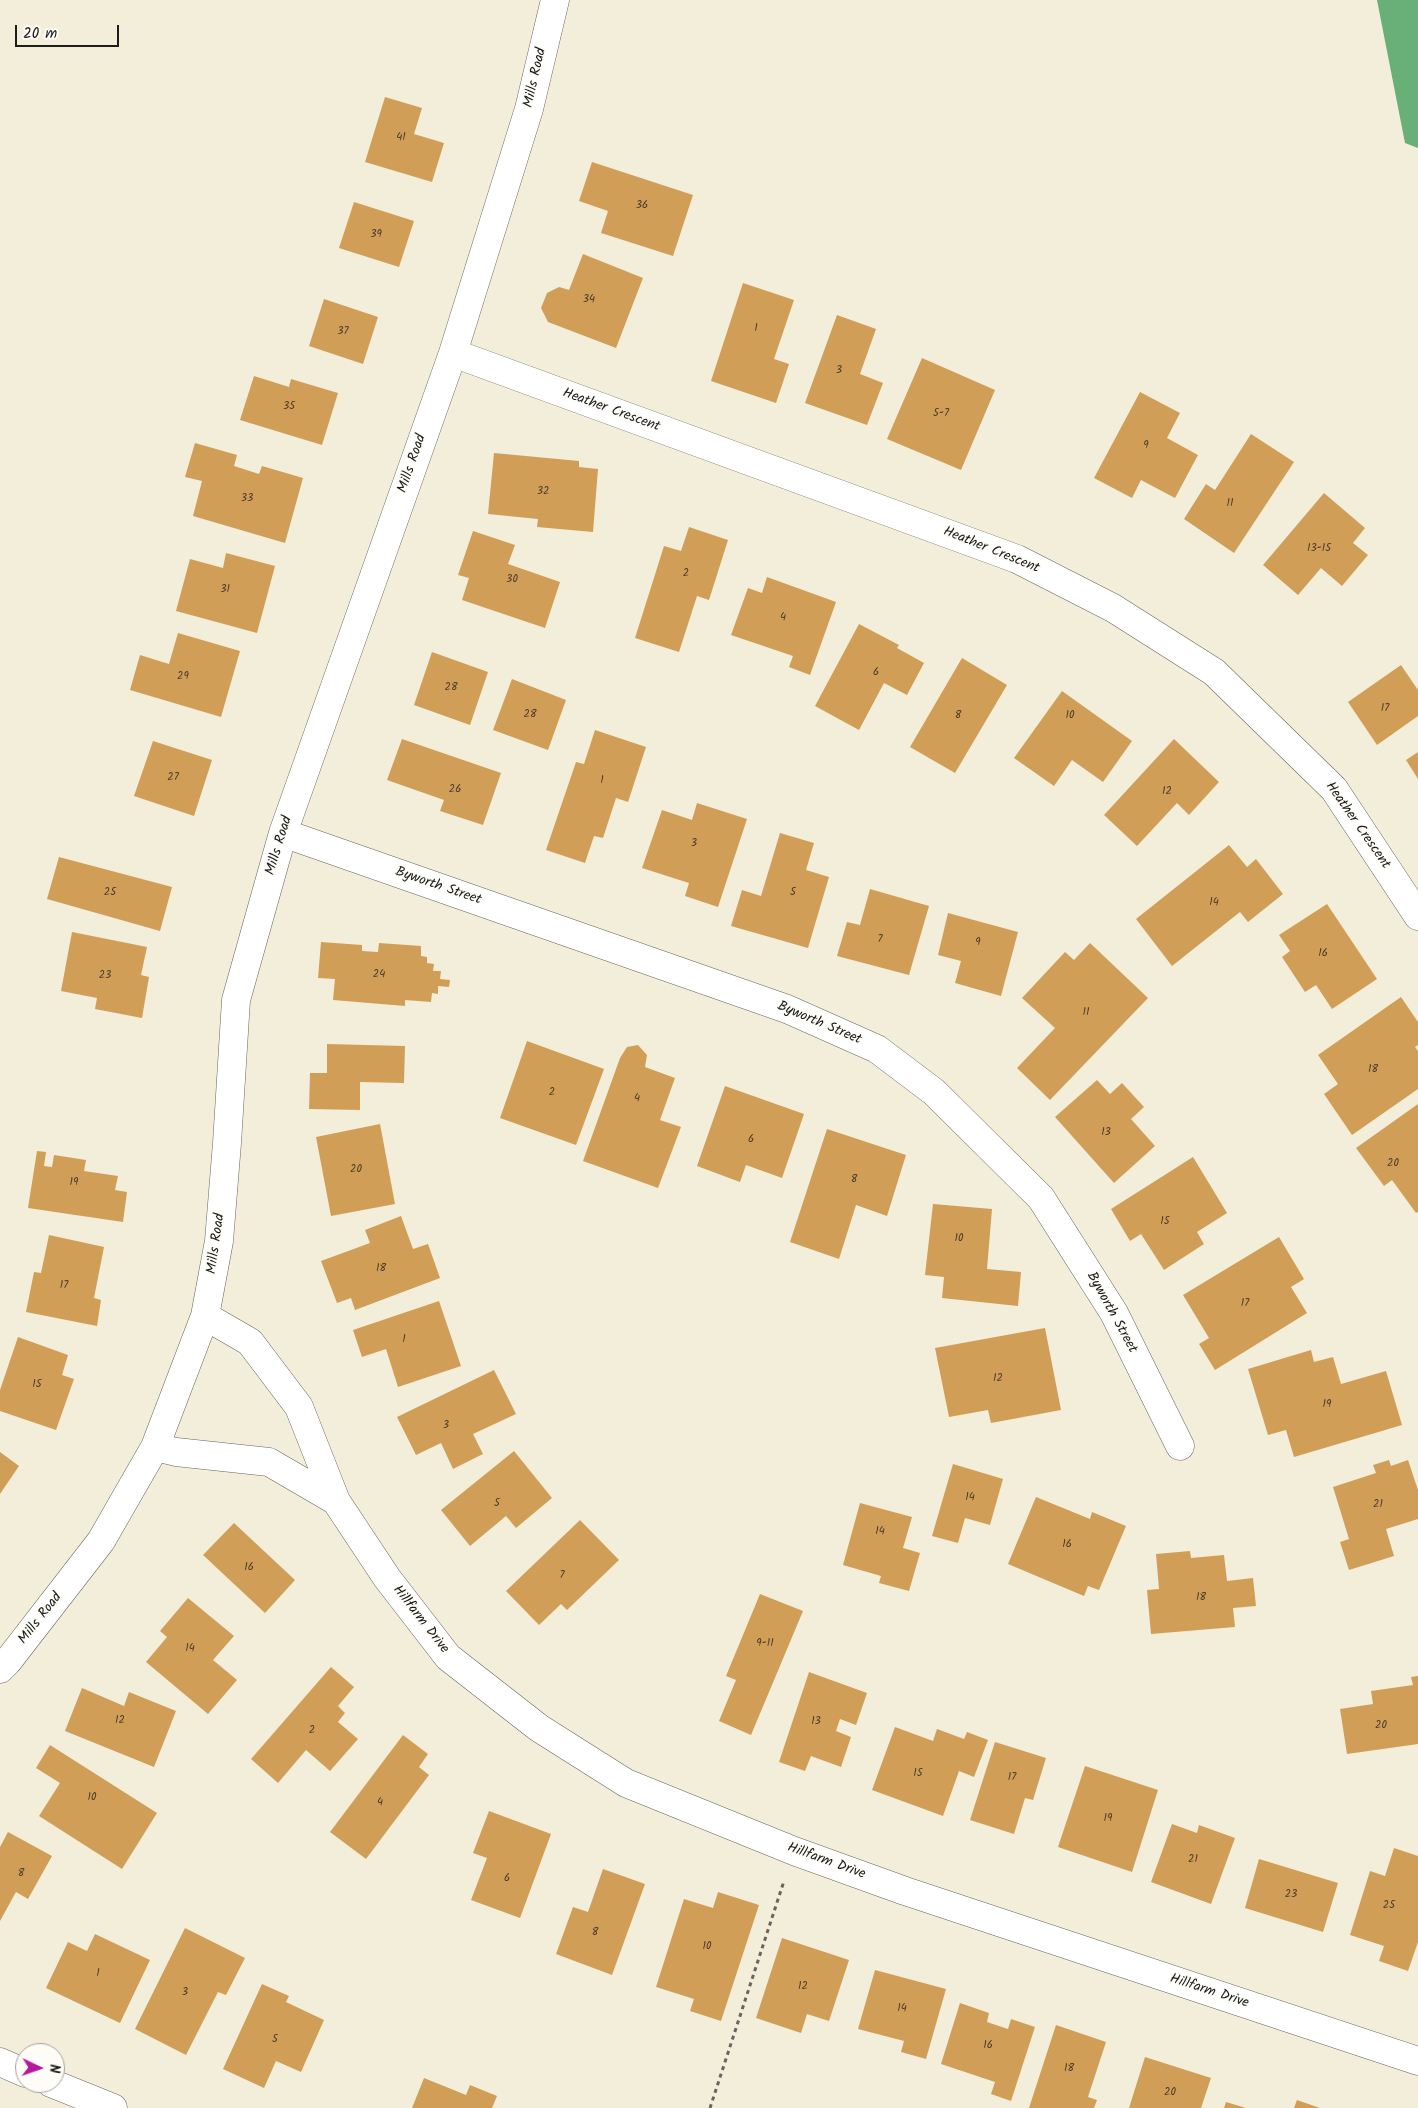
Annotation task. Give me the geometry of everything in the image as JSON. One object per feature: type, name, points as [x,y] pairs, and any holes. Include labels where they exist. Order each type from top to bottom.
[{"type":"street","name":"Mills Road","points":[[0,1669],[8,1662],[101,1542],[155,1446],[206,1316],[219,1241],[236,1000],[283,833],[452,353],[529,109],[555,0]]},
{"type":"street","name":"Heather Crescent","points":[[452,353],[1017,559],[1113,608],[1214,672],[1334,789],[1418,916]]},
{"type":"street","name":"Byworth Street","points":[[283,833],[787,1009],[877,1049],[934,1092],[1041,1198],[1114,1314],[1180,1446]]},
{"type":"street","name":"Hillfarm Drive","points":[[206,1316],[250,1342],[299,1407],[336,1502],[387,1578],[448,1657],[539,1728],[626,1783],[794,1852],[1418,2061]]},
{"type":"street","name":"Hillfarm Drive","points":[[155,1446],[176,1452],[269,1462],[336,1502]]},
{"type":"street","points":[[0,2062],[15,2068]]},
{"type":"street","points":[[65,2089],[113,2108]]},
{"type":"path","points":[[710,2108],[794,1852]]},
{"type":"green space","points":[[1377,0],[1418,0],[1418,148],[1405,143]]},
{"type":"building","points":[[385,97],[422,108],[414,134],[444,143],[432,182],[365,162]]},
{"type":"building","points":[[592,162],[693,195],[673,256],[601,233],[608,211],[579,201]]},
{"type":"building","points":[[354,202],[414,221],[399,267],[339,248]]},
{"type":"building","points":[[583,254],[643,278],[616,348],[548,322],[541,308],[547,293],[559,287],[569,290]]},
{"type":"building","points":[[743,283],[794,300],[774,359],[789,364],[776,403],[711,381]]},
{"type":"building","points":[[324,299],[378,317],[363,364],[309,346]]},
{"type":"building","points":[[837,315],[876,329],[860,374],[883,383],[867,425],[805,403]]},
{"type":"building","points":[[922,358],[995,390],[961,470],[887,439]]},
{"type":"building","points":[[254,376],[289,387],[291,379],[338,393],[322,445],[240,420]]},
{"type":"building","points":[[1140,392],[1180,413],[1167,438],[1198,455],[1175,498],[1141,480],[1132,498],[1094,478]]},
{"type":"building","points":[[1251,434],[1294,462],[1234,553],[1184,519],[1206,484],[1215,490]]},
{"type":"building","points":[[195,443],[237,455],[234,466],[259,474],[262,466],[303,478],[285,543],[193,516],[202,481],[185,477]]},
{"type":"building","points":[[494,453],[579,461],[579,467],[598,469],[593,532],[537,527],[538,519],[488,514]]},
{"type":"building","points":[[1324,493],[1365,528],[1353,543],[1368,555],[1342,586],[1321,568],[1298,595],[1263,565]]},
{"type":"building","points":[[689,527],[728,540],[709,600],[697,596],[679,652],[635,638],[664,546],[681,551]]},
{"type":"building","points":[[473,531],[515,545],[508,564],[560,582],[545,628],[462,600],[469,578],[458,575]]},
{"type":"building","points":[[226,553],[275,566],[257,633],[176,611],[190,559],[223,568]]},
{"type":"building","points":[[767,577],[836,602],[810,675],[789,667],[793,656],[731,635],[748,588],[762,593]]},
{"type":"building","points":[[859,624],[899,645],[897,648],[924,663],[907,695],[884,683],[859,730],[815,706]]},
{"type":"building","points":[[178,633],[240,651],[221,717],[130,690],[140,655],[169,664]]},
{"type":"building","points":[[432,652],[488,672],[470,725],[414,705]]},
{"type":"building","points":[[962,658],[1007,685],[955,773],[910,747]]},
{"type":"building","points":[[1401,665],[1418,690],[1418,716],[1377,745],[1348,702]]},
{"type":"building","points":[[512,679],[566,700],[548,750],[493,730]]},
{"type":"building","points":[[1062,691],[1132,741],[1103,782],[1072,760],[1054,786],[1014,758]]},
{"type":"building","points":[[595,730],[646,747],[628,802],[616,798],[603,838],[594,836],[585,863],[546,850],[576,762],[584,764]]},
{"type":"building","points":[[402,739],[501,773],[483,825],[440,811],[444,800],[387,780]]},
{"type":"building","points":[[1174,739],[1219,782],[1189,815],[1177,803],[1137,846],[1104,815]]},
{"type":"building","points":[[153,741],[212,760],[194,816],[134,796]]},
{"type":"building","points":[[1418,752],[1418,779],[1406,760]]},
{"type":"building","points":[[697,803],[747,819],[718,907],[685,896],[689,883],[642,868],[662,810],[692,820]]},
{"type":"building","points":[[780,833],[814,843],[806,870],[829,877],[808,948],[731,926],[742,890],[761,896]]},
{"type":"building","points":[[1229,845],[1247,867],[1256,859],[1283,894],[1248,922],[1240,912],[1172,966],[1136,919]]},
{"type":"building","points":[[59,857],[172,887],[160,931],[47,899]]},
{"type":"building","points":[[870,889],[929,906],[909,975],[837,956],[847,922],[860,925]]},
{"type":"building","points":[[1327,904],[1377,979],[1332,1009],[1316,985],[1305,992],[1282,957],[1290,951],[1279,935]]},
{"type":"building","points":[[948,913],[1018,932],[1001,996],[955,983],[961,961],[938,955]]},
{"type":"building","points":[[72,932],[147,947],[141,975],[149,977],[142,1018],[95,1009],[97,998],[61,991]]},
{"type":"building","points":[[321,942],[362,945],[362,951],[378,952],[379,943],[421,946],[421,956],[427,957],[427,963],[434,964],[433,971],[441,971],[440,979],[450,980],[449,987],[438,986],[438,994],[432,993],[431,1002],[405,1000],[405,1006],[333,1000],[335,979],[318,978]]},
{"type":"building","points":[[1090,943],[1148,998],[1050,1100],[1017,1068],[1055,1028],[1022,998],[1065,952],[1074,960]]},
{"type":"building","points":[[1401,997],[1418,1022],[1418,1045],[1415,1047],[1418,1051],[1418,1089],[1352,1135],[1324,1094],[1338,1084],[1318,1055]]},
{"type":"building","points":[[527,1041],[604,1069],[576,1145],[500,1118]]},
{"type":"building","points":[[327,1044],[405,1046],[404,1083],[360,1082],[360,1110],[309,1109],[310,1073],[327,1073]]},
{"type":"building","points":[[638,1045],[647,1055],[645,1067],[675,1078],[660,1120],[681,1127],[658,1188],[583,1161],[620,1058],[627,1047]]},
{"type":"building","points":[[1097,1080],[1110,1094],[1122,1083],[1144,1107],[1131,1119],[1155,1146],[1114,1183],[1055,1117]]},
{"type":"building","points":[[725,1086],[804,1114],[782,1178],[746,1165],[740,1182],[697,1166]]},
{"type":"building","points":[[1418,1104],[1418,1212],[1416,1213],[1392,1180],[1384,1186],[1356,1148]]},
{"type":"building","points":[[380,1124],[395,1204],[331,1216],[316,1137]]},
{"type":"building","points":[[827,1129],[906,1155],[887,1216],[856,1205],[839,1259],[790,1242]]},
{"type":"building","points":[[37,1151],[46,1152],[44,1166],[52,1167],[54,1155],[86,1160],[84,1171],[118,1176],[115,1190],[127,1192],[123,1222],[28,1208]]},
{"type":"building","points":[[1193,1157],[1227,1213],[1197,1232],[1204,1244],[1164,1270],[1141,1234],[1130,1241],[1111,1209]]},
{"type":"building","points":[[933,1204],[992,1209],[987,1269],[1021,1272],[1018,1306],[942,1298],[944,1277],[925,1275]]},
{"type":"building","points":[[401,1216],[413,1249],[428,1244],[440,1278],[355,1310],[351,1298],[337,1303],[321,1261],[370,1243],[365,1230]]},
{"type":"building","points":[[49,1235],[104,1247],[94,1298],[101,1300],[97,1326],[26,1312],[34,1272],[41,1273]]},
{"type":"building","points":[[1279,1237],[1304,1279],[1291,1287],[1307,1313],[1215,1370],[1199,1344],[1209,1338],[1183,1295]]},
{"type":"building","points":[[439,1301],[461,1366],[398,1387],[386,1349],[362,1357],[353,1330]]},
{"type":"building","points":[[1045,1328],[1061,1410],[991,1423],[988,1410],[949,1417],[935,1348]]},
{"type":"building","points":[[18,1337],[68,1355],[62,1375],[74,1379],[56,1430],[0,1411],[0,1390]]},
{"type":"building","points":[[1311,1350],[1314,1362],[1333,1357],[1341,1384],[1386,1371],[1402,1425],[1294,1457],[1286,1430],[1268,1435],[1248,1369]]},
{"type":"building","points":[[494,1370],[516,1414],[473,1434],[483,1454],[453,1469],[441,1443],[416,1455],[397,1417]]},
{"type":"building","points":[[514,1451],[552,1498],[516,1528],[506,1516],[470,1546],[441,1510]]},
{"type":"building","points":[[0,1452],[19,1466],[0,1494]]},
{"type":"building","points":[[1389,1460],[1391,1466],[1408,1460],[1418,1490],[1418,1519],[1386,1529],[1394,1556],[1349,1570],[1340,1542],[1349,1539],[1333,1487],[1376,1473],[1373,1465]]},
{"type":"building","points":[[953,1464],[1003,1479],[990,1525],[965,1518],[958,1543],[932,1536]]},
{"type":"building","points":[[1036,1497],[1090,1519],[1092,1512],[1126,1526],[1099,1590],[1088,1586],[1084,1596],[1008,1564]]},
{"type":"building","points":[[860,1503],[912,1517],[903,1548],[920,1553],[909,1591],[879,1583],[881,1576],[843,1565]]},
{"type":"building","points":[[580,1520],[619,1560],[567,1610],[561,1604],[539,1625],[506,1591]]},
{"type":"building","points":[[234,1523],[295,1580],[265,1613],[203,1555]]},
{"type":"building","points":[[1190,1551],[1191,1558],[1224,1555],[1227,1581],[1253,1578],[1256,1606],[1233,1608],[1235,1627],[1151,1634],[1147,1590],[1159,1589],[1156,1554]]},
{"type":"building","points":[[760,1594],[803,1611],[751,1735],[719,1721],[736,1680],[726,1676]]},
{"type":"building","points":[[188,1598],[234,1636],[213,1660],[237,1680],[208,1714],[146,1662],[167,1637],[160,1631]]},
{"type":"building","points":[[331,1667],[354,1687],[338,1706],[345,1713],[338,1722],[358,1739],[330,1771],[306,1750],[278,1783],[251,1759]]},
{"type":"building","points":[[809,1672],[867,1693],[856,1725],[840,1719],[836,1731],[851,1737],[841,1767],[811,1756],[805,1771],[779,1762]]},
{"type":"building","points":[[1418,1676],[1418,1744],[1347,1754],[1340,1709],[1373,1704],[1371,1691],[1413,1685],[1411,1677]]},
{"type":"building","points":[[82,1688],[124,1706],[129,1692],[176,1711],[154,1767],[65,1731]]},
{"type":"building","points":[[895,1727],[933,1741],[937,1729],[964,1739],[967,1732],[988,1740],[974,1777],[959,1771],[943,1816],[872,1790]]},
{"type":"building","points":[[403,1735],[428,1754],[419,1767],[429,1775],[366,1859],[330,1832]]},
{"type":"building","points":[[995,1742],[1046,1758],[1033,1800],[1025,1798],[1014,1834],[970,1820]]},
{"type":"building","points":[[50,1745],[157,1813],[122,1869],[39,1816],[60,1783],[36,1768]]},
{"type":"building","points":[[1085,1766],[1158,1790],[1132,1872],[1058,1847]]},
{"type":"building","points":[[489,1811],[551,1834],[520,1918],[471,1900],[487,1858],[473,1853]]},
{"type":"building","points":[[1172,1824],[1197,1833],[1199,1825],[1235,1838],[1211,1904],[1151,1882]]},
{"type":"building","points":[[8,1832],[52,1856],[28,1899],[16,1892],[0,1921],[0,1847]]},
{"type":"building","points":[[1394,1848],[1418,1856],[1418,1942],[1408,1971],[1379,1961],[1384,1946],[1350,1935],[1370,1871],[1385,1876]]},
{"type":"building","points":[[1259,1859],[1338,1883],[1323,1932],[1245,1908]]},
{"type":"building","points":[[603,1869],[645,1884],[612,1975],[556,1954],[573,1907],[588,1912]]},
{"type":"building","points":[[718,1892],[759,1905],[721,2021],[690,2011],[694,1999],[656,1987],[684,1899],[713,1908]]},
{"type":"building","points":[[185,1928],[245,1958],[226,1995],[218,1992],[186,2055],[135,2029]]},
{"type":"building","points":[[95,1934],[150,1960],[120,2023],[46,1988],[68,1942],[87,1951]]},
{"type":"building","points":[[782,1938],[849,1960],[829,2021],[807,2014],[801,2033],[756,2018]]},
{"type":"building","points":[[875,1970],[946,1989],[926,2059],[901,2052],[904,2041],[858,2029]]},
{"type":"building","points":[[262,1984],[289,1996],[286,2002],[324,2020],[301,2072],[276,2061],[264,2088],[223,2069]]},
{"type":"building","points":[[960,2003],[989,2013],[987,2022],[1008,2029],[1011,2019],[1035,2027],[1011,2101],[991,2094],[995,2082],[941,2064]]},
{"type":"building","points":[[1056,2025],[1106,2042],[1088,2097],[1097,2100],[1094,2108],[1029,2108]]},
{"type":"building","points":[[1145,2057],[1211,2078],[1201,2108],[1129,2108]]},
{"type":"building","points":[[424,2078],[466,2095],[470,2085],[497,2096],[492,2108],[412,2108]]},
{"type":"building","points":[[1297,2100],[1320,2108],[1294,2108]]},
{"type":"building","points":[[1226,2102],[1246,2108],[1224,2108]]}]
